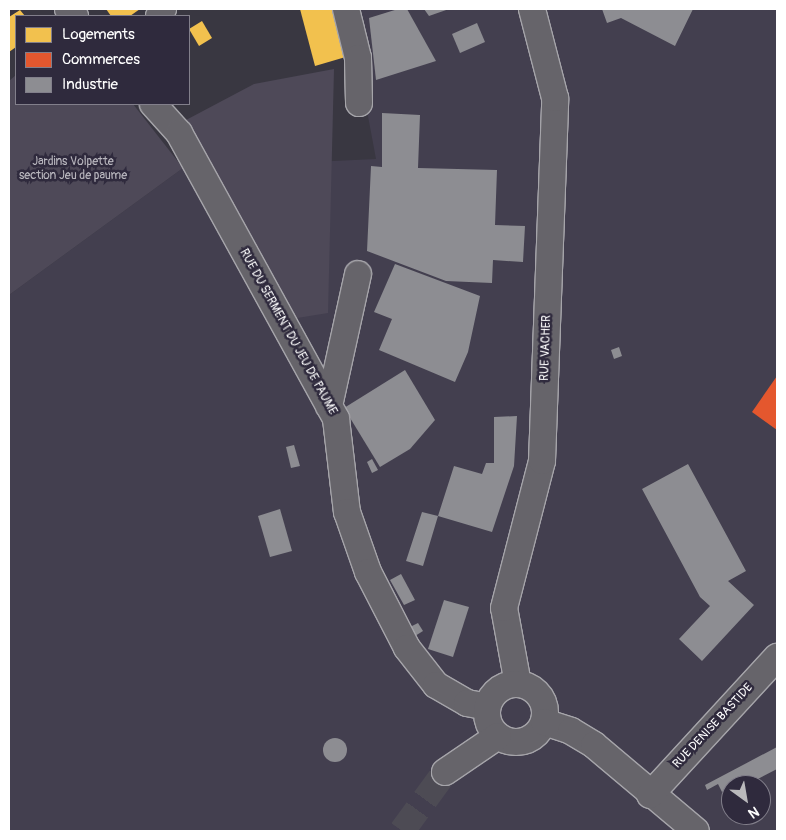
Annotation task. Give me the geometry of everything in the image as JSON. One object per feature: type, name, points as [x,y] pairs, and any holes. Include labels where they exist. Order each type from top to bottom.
[{"type":"street","points":[[346,9],[358,58],[359,103]]},
{"type":"street","name":"RUE VACHER","points":[[518,684],[504,608],[542,462],[555,98],[532,9]]},
{"type":"street","name":"RUE DU SERMENT DU JEU DE PAUME","points":[[154,105],[179,133],[336,419],[347,512],[368,572],[407,648],[436,685],[467,704],[487,707]]},
{"type":"street","points":[[329,406],[358,274]]},
{"type":"street","name":"RUE DENISE BASTIDE","points":[[650,795],[777,657]]},
{"type":"street","points":[[498,736],[489,723],[487,707],[495,693],[518,684],[540,696],[544,722]]},
{"type":"street","points":[[544,722],[571,730],[594,745],[650,795],[696,831]]},
{"type":"street","points":[[445,772],[498,736],[525,741],[544,722]]},
{"type":"shaded area","points":[[348,9],[777,9],[777,831],[9,831],[9,295],[183,168],[376,159]]},
{"type":"green space","points":[[334,69],[328,313],[291,319],[186,120],[254,84]]},
{"type":"green space","name":"Jardins Volpette section Jeu de paume","points":[[15,76],[15,105],[134,105],[183,168],[9,295],[9,81]]},
{"type":"building: Logements","points":[[106,9],[140,9],[131,15],[110,15]]},
{"type":"building: Logements","points":[[300,9],[337,9],[349,56],[315,66]]},
{"type":"building: Logements","points":[[20,10],[24,15],[15,15],[15,48],[9,52],[9,17]]},
{"type":"building: Logements","points":[[202,21],[212,38],[199,46],[190,28]]},
{"type":"building: Commerces","points":[[777,376],[777,430],[752,412]]},
{"type":"building: Industrie","points":[[398,9],[407,9],[436,61],[376,80],[369,18]]},
{"type":"building: Industrie","points":[[424,9],[449,9],[429,16]]},
{"type":"building: Industrie","points":[[602,9],[693,9],[675,46],[621,18],[607,23]]},
{"type":"building: Industrie","points":[[477,23],[485,42],[460,53],[452,34]]},
{"type":"building: Industrie","points":[[382,113],[420,115],[418,168],[497,170],[495,225],[525,226],[523,262],[493,260],[492,283],[446,281],[367,251],[371,166],[382,167]]},
{"type":"building: Industrie","points":[[395,264],[480,296],[468,352],[455,382],[379,350],[392,319],[374,312]]},
{"type":"building: Industrie","points":[[619,347],[622,356],[614,359],[611,350]]},
{"type":"building: Industrie","points":[[405,370],[435,420],[410,449],[380,467],[344,408]]},
{"type":"building: Industrie","points":[[517,416],[514,466],[492,532],[438,516],[454,466],[482,474],[486,463],[494,463],[494,417]]},
{"type":"building: Industrie","points":[[294,445],[300,466],[291,468],[286,447]]},
{"type":"building: Industrie","points":[[372,459],[378,470],[372,473],[367,462]]},
{"type":"building: Industrie","points":[[688,464],[746,571],[728,581],[754,605],[702,661],[679,639],[710,606],[700,597],[642,489]]},
{"type":"building: Industrie","points":[[280,509],[292,551],[270,557],[258,516]]},
{"type":"building: Industrie","points":[[422,512],[438,516],[423,566],[406,561]]},
{"type":"building: Industrie","points":[[401,574],[415,600],[404,605],[390,580]]},
{"type":"building: Industrie","points":[[444,600],[469,607],[453,657],[428,649]]},
{"type":"building: Industrie","points":[[418,623],[423,631],[415,636],[410,627]]},
{"type":"building: Industrie","points":[[335,738],[343,742],[347,750],[343,758],[335,762],[327,758],[323,750],[327,742]]},
{"type":"building: Industrie","points":[[777,747],[777,769],[766,775],[724,775]]},
{"type":"building: Industrie","points":[[721,777],[721,790],[718,784],[707,790],[705,785]]},
{"type":"tunnel","points":[[402,831],[445,772]]}]
